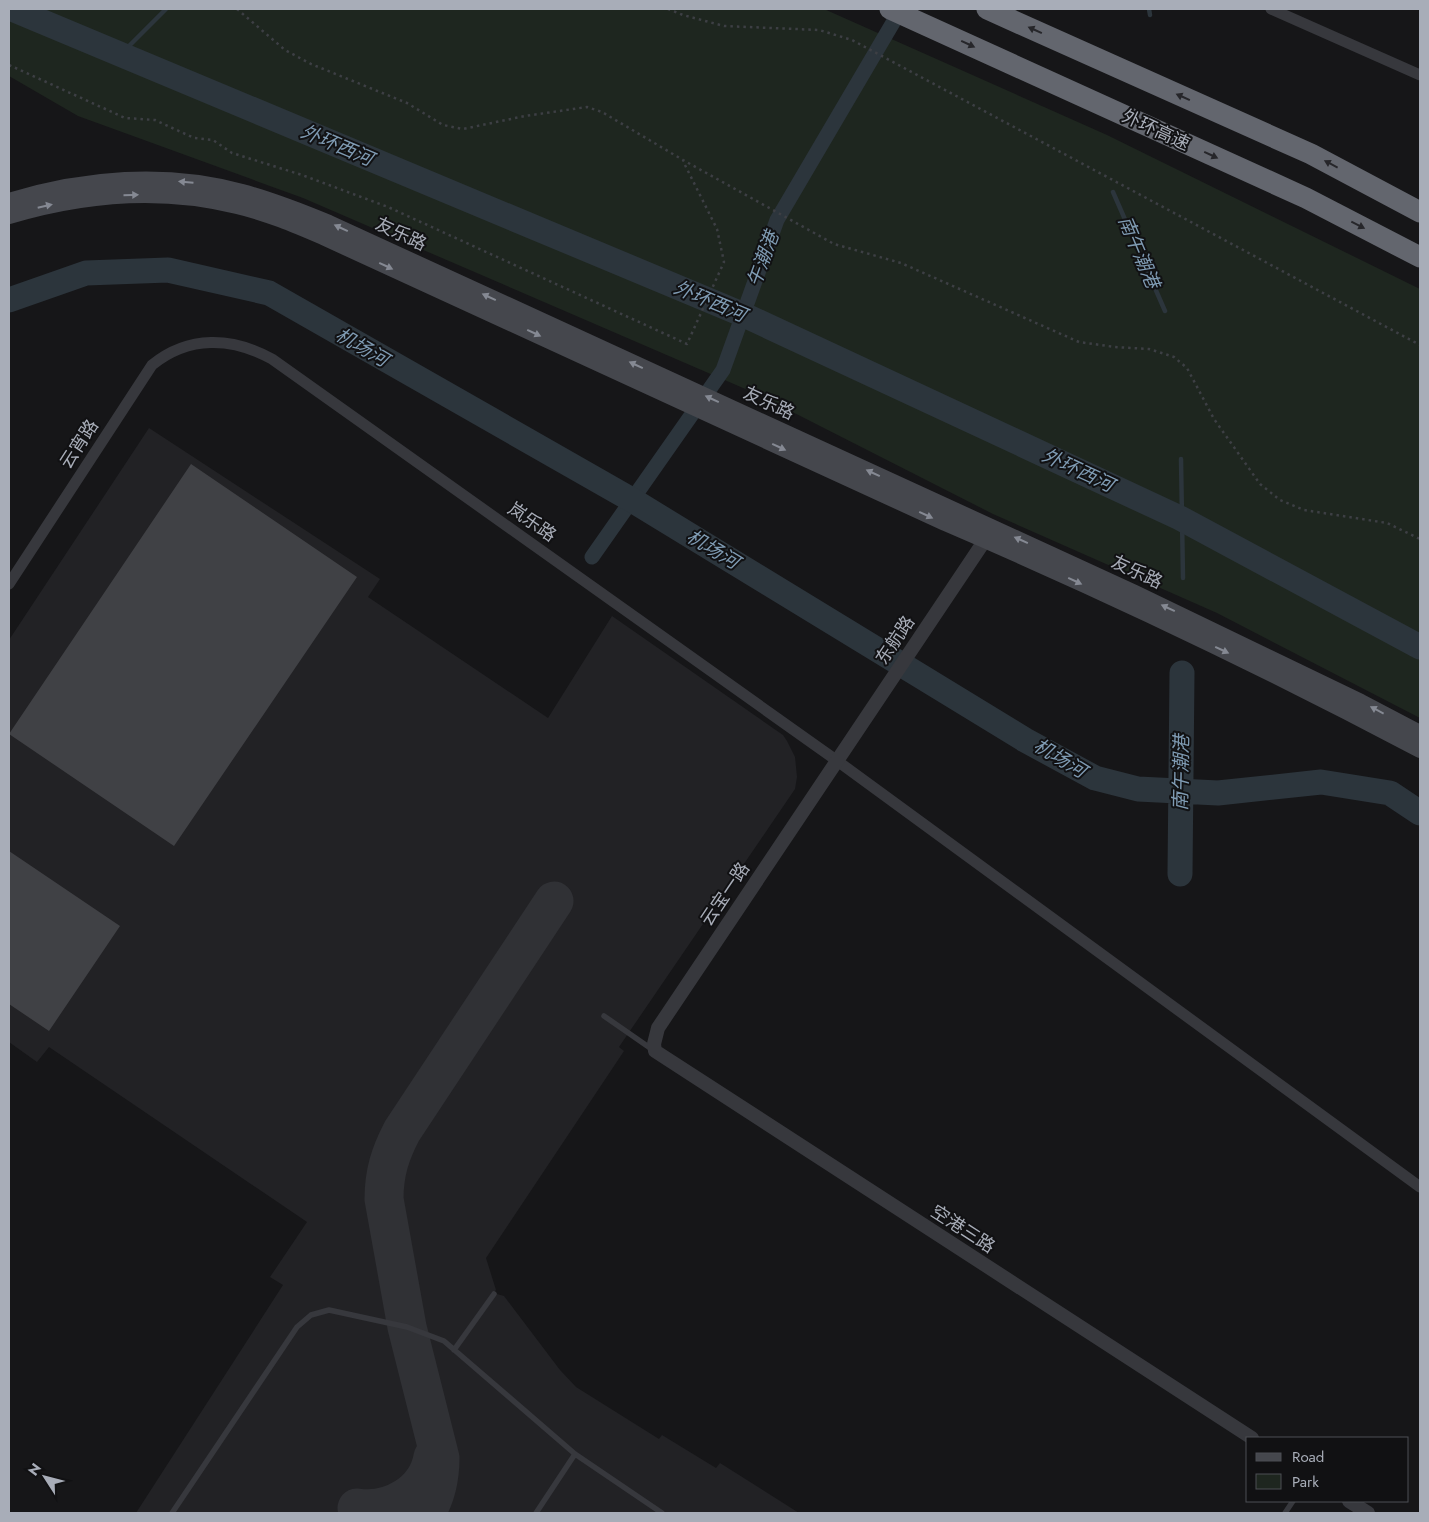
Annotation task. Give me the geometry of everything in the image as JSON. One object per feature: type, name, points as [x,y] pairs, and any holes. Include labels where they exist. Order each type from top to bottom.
[{"type":"highway","name":"外环高速","points":[[890,9],[1306,198],[1420,257]]},
{"type":"highway","points":[[986,9],[1311,154],[1420,212]]},
{"type":"main road","points":[[9,201],[40,191],[82,192]]},
{"type":"main road","points":[[9,216],[82,192]]},
{"type":"main road","name":"友乐路","points":[[82,192],[197,198],[237,206],[275,217],[678,392],[988,534],[1246,646],[1420,733]]},
{"type":"main road","name":"友乐路","points":[[988,534],[1420,750]]},
{"type":"street","points":[[1271,9],[1284,13],[1420,74]]},
{"type":"street","name":"云宵路","points":[[9,584],[147,371],[164,355],[197,342]]},
{"type":"street","name":"岚乐路","points":[[197,342],[234,343],[253,348],[272,358],[836,760],[1420,1187]]},
{"type":"street","points":[[969,568],[988,534]]},
{"type":"street","name":"东航路","points":[[836,760],[988,534]]},
{"type":"street","name":"云宝一路","points":[[655,1051],[654,1044],[658,1028],[836,760]]},
{"type":"street","name":"空港三路","points":[[655,1051],[1250,1437]]},
{"type":"street","points":[[1351,1502],[1368,1513]]},
{"type":"lane","points":[[604,1016],[655,1051]]},
{"type":"lane","points":[[454,1350],[494,1294]]},
{"type":"lane","points":[[172,1513],[297,1327],[311,1315],[323,1310],[362,1316],[426,1333],[444,1341],[575,1454],[662,1513]]},
{"type":"lane","points":[[536,1513],[575,1454]]},
{"type":"lane","points":[[1285,1513],[1292,1502]]},
{"type":"path","points":[[237,9],[285,50],[311,64],[407,103],[443,124],[463,129],[525,116],[587,107],[602,112],[683,160],[834,244],[901,263],[1079,342],[1149,349],[1174,357],[1186,368],[1214,419],[1260,484],[1280,500],[1304,510],[1387,523],[1420,539]]},
{"type":"path","points":[[668,9],[683,16],[724,26],[819,30],[852,40],[895,61],[1420,345]]},
{"type":"path","points":[[9,65],[125,118],[155,120],[194,138],[213,140],[232,154],[302,175],[388,208],[687,344],[724,262],[717,229],[683,160]]},
{"type":"shaded area","points":[[149,428],[380,579],[368,597],[548,718],[612,616],[783,735],[787,741],[795,757],[797,777],[795,789],[619,1047],[624,1051],[486,1258],[496,1290],[493,1293],[504,1296],[560,1370],[576,1387],[659,1439],[662,1435],[716,1468],[720,1463],[799,1513],[136,1513],[283,1285],[270,1277],[307,1222],[49,1047],[37,1062],[9,1042],[9,640]]},
{"type":"green space","points":[[9,9],[824,9],[1107,135],[1420,289],[1420,718],[1217,613],[993,514],[757,394],[303,198],[78,116],[9,76]]},
{"type":"building","points":[[191,464],[357,577],[174,846],[9,734]]},
{"type":"building","points":[[9,851],[120,926],[49,1031],[9,1004]]},
{"type":"waterway","name":"外环西河","points":[[12,9],[744,315],[1180,518],[1420,647]]},
{"type":"waterway","points":[[121,54],[166,9]]},
{"type":"waterway","name":"午潮港","points":[[592,557],[723,370],[777,220],[901,9]]},
{"type":"waterway","name":"南午潮港","points":[[1149,9],[1150,15]]},
{"type":"waterway","name":"南午潮港","points":[[1113,192],[1165,311]]},
{"type":"waterway","name":"机场河","points":[[9,300],[86,273],[168,270],[269,293],[632,500],[1025,740],[1095,778],[1138,789],[1218,793],[1321,782],[1390,793],[1420,813]]},
{"type":"waterway","name":"南午潮港","points":[[1181,459],[1183,578]]},
{"type":"waterway","name":"南午潮港","points":[[1180,874],[1182,673]]},
{"type":"taxiway","points":[[426,1513],[437,1487],[440,1458],[407,1327],[384,1199],[387,1172],[391,1156],[402,1131],[554,901]]},
{"type":"taxiway","points":[[357,1508],[382,1507],[394,1504],[405,1498],[423,1481],[433,1457]]}]
